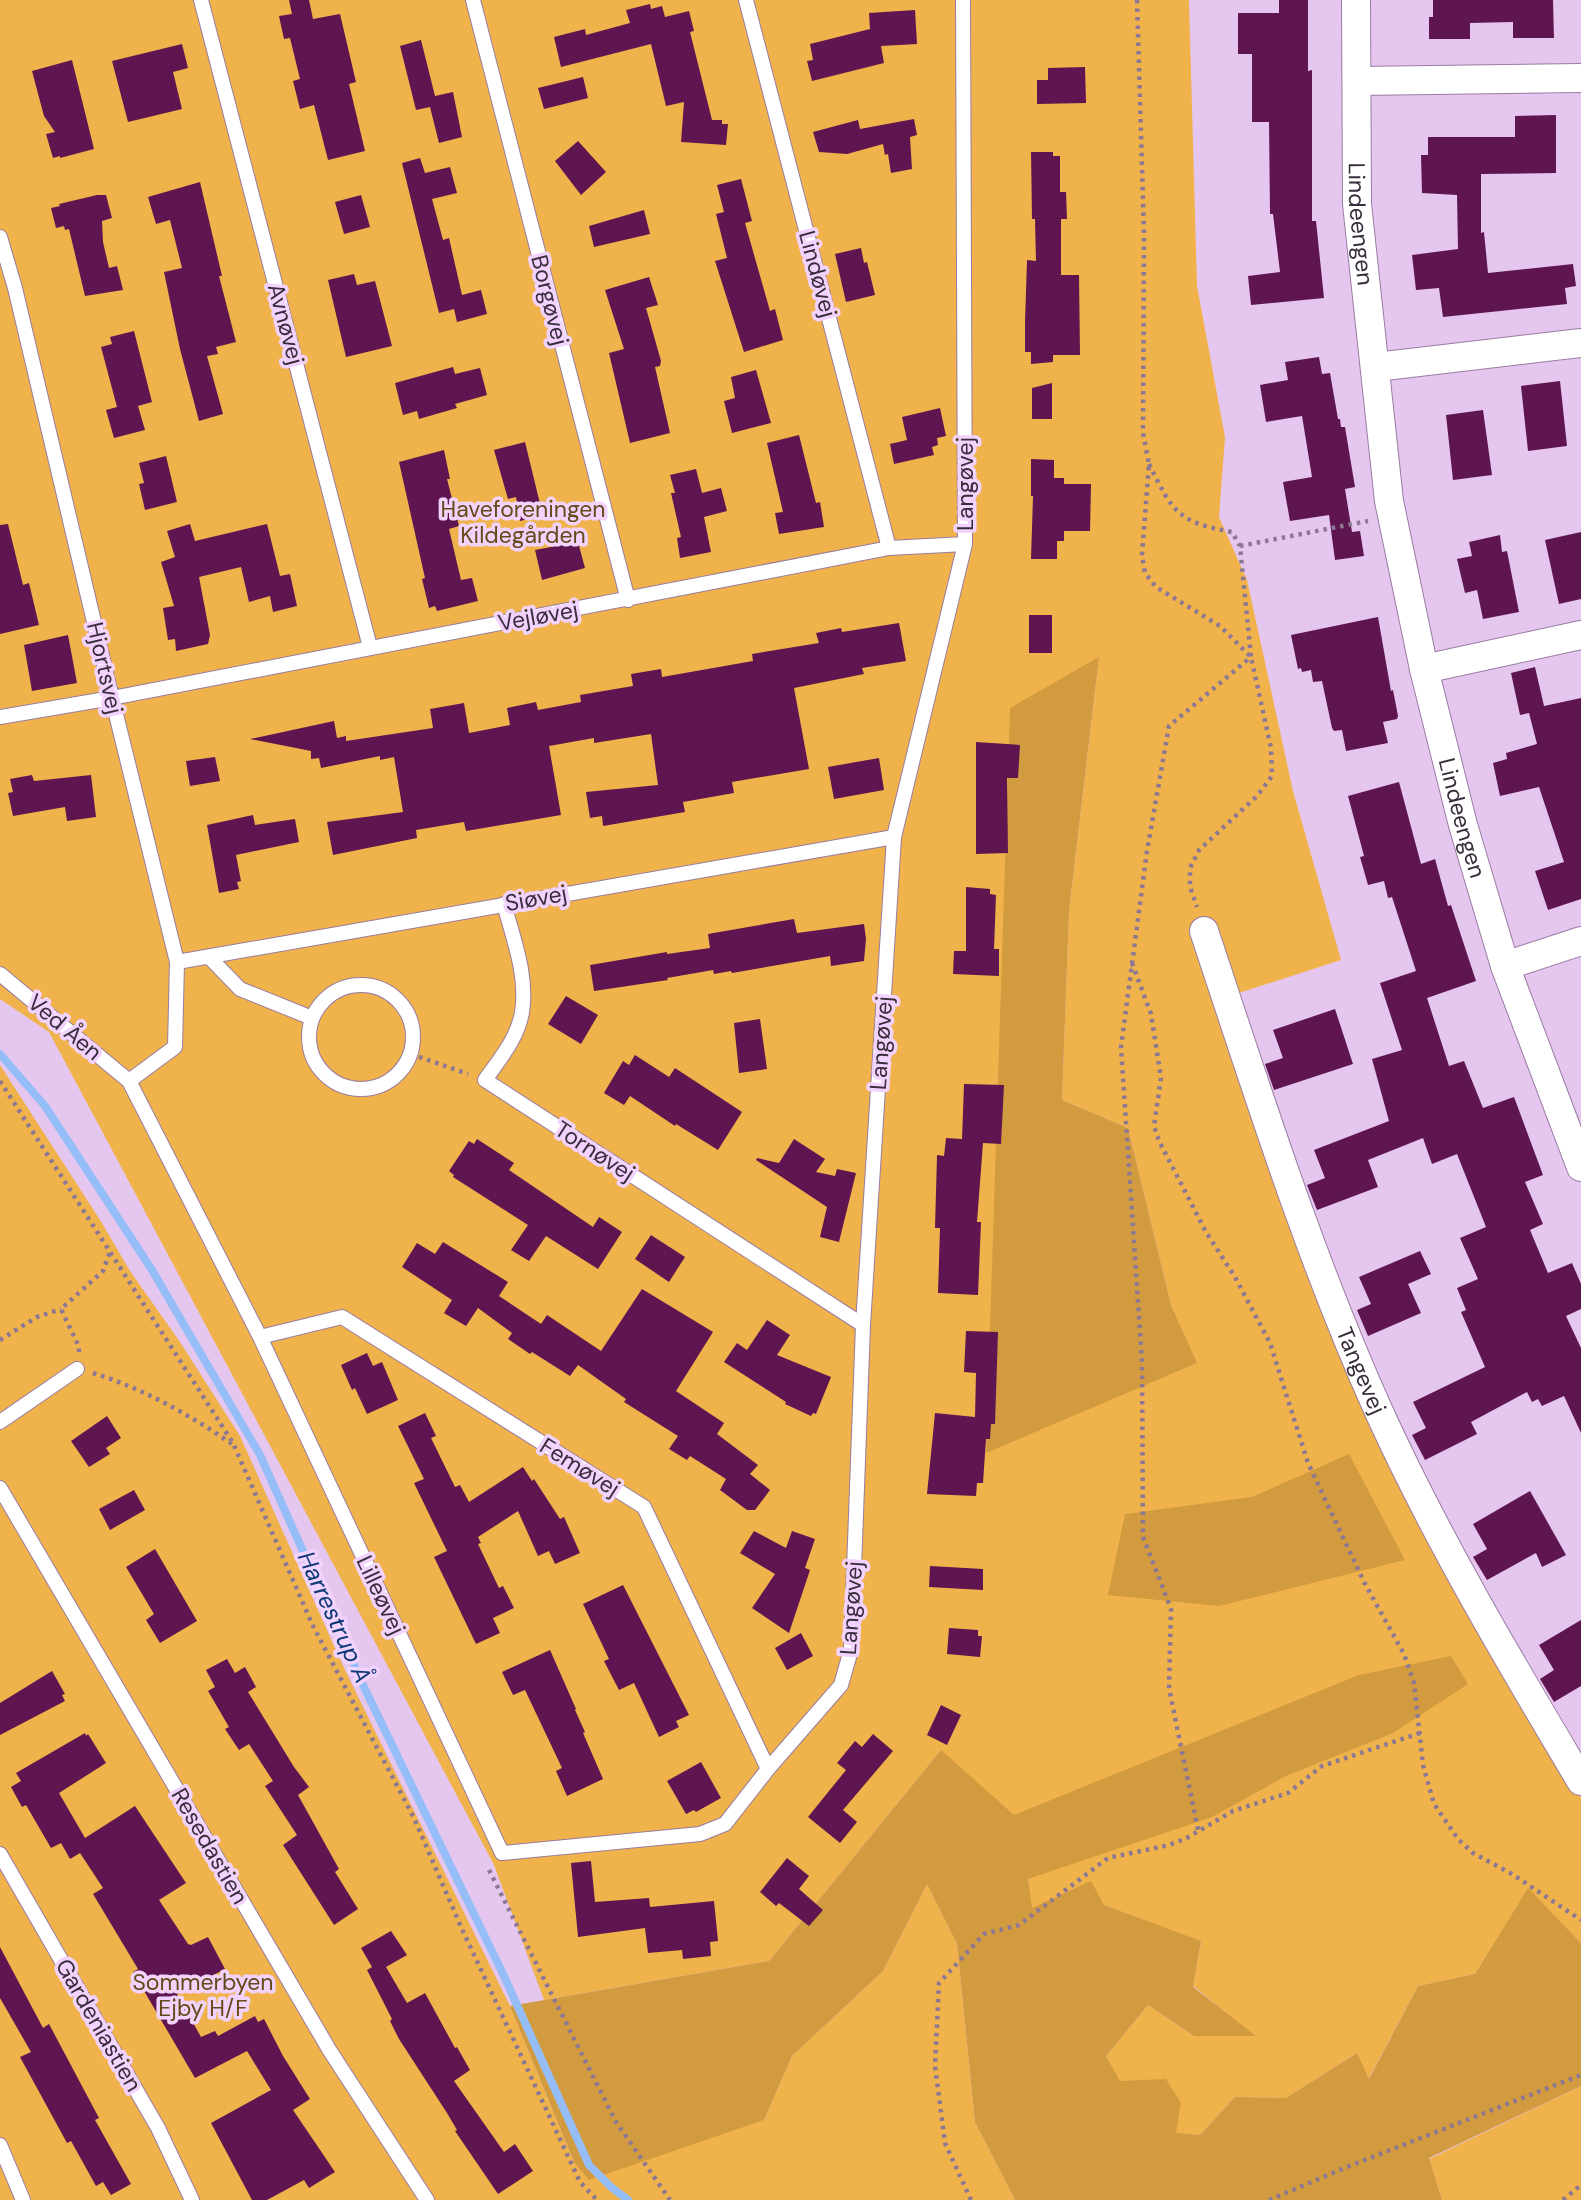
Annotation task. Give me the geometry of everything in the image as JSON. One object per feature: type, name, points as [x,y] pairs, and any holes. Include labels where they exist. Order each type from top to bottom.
[{"type":"street","name":"Lindeengen","points":[[1356,0],[1357,204],[1393,517],[1424,669],[1463,825],[1505,966],[1581,1167]]},
{"type":"street","points":[[1358,81],[1581,78]]},
{"type":"street","points":[[1376,368],[1581,343]]},
{"type":"street","points":[[1424,669],[1581,635]]},
{"type":"street","name":"Tangevej","points":[[1204,931],[1290,1190],[1381,1415],[1488,1626],[1581,1782]]},
{"type":"street","points":[[1505,966],[1581,941]]},
{"type":"lane","name":"Avnøvej","points":[[201,0],[370,647]]},
{"type":"lane","name":"Borgøvej","points":[[473,0],[628,600]]},
{"type":"lane","name":"Lindøvej","points":[[746,0],[889,548]]},
{"type":"lane","name":"Langøvej","points":[[502,1853],[700,1834],[724,1824],[841,1685],[851,1650],[863,1325],[894,837],[965,544],[963,0]]},
{"type":"lane","name":"Hjortsvej","points":[[0,237],[15,288],[177,962],[175,1047],[129,1080]]},
{"type":"lane","name":"Vejløvej","points":[[0,717],[628,600],[889,548],[965,544]]},
{"type":"lane","name":"Siøvej","points":[[177,962],[894,837]]},
{"type":"lane","points":[[485,1080],[511,1043],[522,1013],[522,976],[504,904]]},
{"type":"lane","points":[[209,957],[240,989],[312,1018]]},
{"type":"lane","name":"Ved Åen","points":[[0,974],[129,1080]]},
{"type":"lane","points":[[354,985],[377,986],[400,1002],[412,1024],[414,1042],[411,1054],[397,1076],[382,1086],[365,1090],[346,1088],[333,1082],[319,1069],[312,1056],[309,1038],[312,1018],[321,1003],[337,990],[354,985]]},
{"type":"lane","name":"Lilleøvej","points":[[129,1080],[260,1337],[502,1853]]},
{"type":"lane","name":"Tornøvej","points":[[485,1080],[863,1325]]},
{"type":"lane","name":"Femøvej","points":[[260,1337],[342,1317],[644,1507],[768,1769]]},
{"type":"lane","points":[[0,1422],[78,1368]]},
{"type":"lane","name":"Resedastien","points":[[0,1488],[323,2039],[427,2200]]},
{"type":"lane","name":"Gardeniastien","points":[[0,1854],[158,2128],[192,2200]]},
{"type":"lane","points":[[0,2145],[23,2200]]},
{"type":"path","points":[[1137,0],[1144,234],[1143,433],[1149,464],[1142,555],[1145,573],[1156,587],[1220,626],[1251,657]]},
{"type":"path","points":[[1149,464],[1168,502],[1183,518],[1202,527],[1231,532],[1240,546],[1251,657],[1271,748],[1272,776],[1257,796],[1199,850],[1190,868],[1190,887],[1204,931]]},
{"type":"path","points":[[1240,546],[1393,517]]},
{"type":"path","points":[[1198,1830],[1169,1688],[1171,1609],[1143,1536],[1142,1362],[1121,1047],[1147,851],[1169,726],[1251,657]]},
{"type":"path","points":[[1132,962],[1151,1014],[1161,1078],[1154,1126],[1159,1141],[1206,1232],[1235,1277],[1270,1343],[1308,1463],[1364,1582],[1408,1663],[1418,1704],[1427,1785],[1434,1804],[1458,1839],[1473,1853],[1512,1874],[1581,1920]]},
{"type":"path","points":[[411,1054],[485,1080]]},
{"type":"path","points":[[0,1081],[234,1446],[313,1626],[414,1818],[461,1927],[580,2182],[597,2200]]},
{"type":"path","points":[[0,1340],[37,1317],[61,1309],[103,1271],[110,1251]]},
{"type":"path","points":[[61,1309],[79,1348],[78,1368],[121,1384],[200,1422],[234,1446]]},
{"type":"path","points":[[971,2200],[945,2143],[935,2066],[939,1983],[984,1934],[1019,1925],[1108,1858],[1169,1845],[1233,1811],[1289,1793],[1322,1766],[1420,1733]]},
{"type":"path","points":[[502,1853],[488,1867],[615,2122],[670,2200]]},
{"type":"path","points":[[1269,2200],[1347,2166],[1581,2075]]},
{"type":"path","points":[[1563,2200],[1581,2185]]},
{"type":"green space","name":"Haveforeningen Kildegården","points":[[0,0],[1189,0],[1197,286],[1225,437],[1219,517],[1247,580],[1293,791],[1341,960],[1214,1001],[1259,1142],[1368,1411],[1480,1633],[1581,1798],[1581,1943],[1528,1889],[1475,1974],[1418,1986],[1368,2080],[1357,2053],[1286,2098],[1235,2097],[1200,2135],[1176,2134],[1119,2081],[1106,2056],[1148,2005],[1194,2036],[1254,2036],[1193,1986],[1201,1942],[1104,1905],[1031,1909],[1028,1879],[941,1750],[769,1961],[544,2000],[494,1865],[49,1032],[0,999]],"holes":[[[1099,658],[1069,911],[1062,1100],[1128,1128],[1171,1305],[1196,1363],[986,1452]]]},
{"type":"green space","name":"Sommerbyen Ejby H/F","points":[[0,1065],[130,1271],[180,1342],[240,1436],[345,1670],[510,2006],[574,2162],[764,2120],[792,2056],[883,1971],[927,1884],[957,1944],[975,2122],[1015,2200],[0,2200]]},
{"type":"green space","points":[[1581,2086],[1581,2200],[1442,2200],[1429,2159]]},
{"type":"shaded area","points":[[1099,657],[1069,911],[1062,1100],[1128,1128],[1171,1305],[1197,1363],[986,1453],[1010,708]]},
{"type":"shaded area","points":[[1349,1454],[1405,1560],[1219,1606],[1108,1595],[1125,1514],[1252,1497]]},
{"type":"shaded area","points":[[1451,1656],[1468,1684],[1393,1733],[1286,1776],[1212,1817],[1028,1879],[1032,1908],[1091,1881],[1104,1905],[1201,1941],[1193,1987],[1256,2036],[1194,2036],[1148,2005],[1106,2056],[1120,2081],[1166,2079],[1181,2103],[1176,2133],[1200,2135],[1235,2097],[1286,2098],[1357,2053],[1369,2079],[1418,1986],[1475,1974],[1528,1888],[1581,1943],[1581,2086],[1429,2158],[1442,2200],[1015,2200],[975,2122],[957,1944],[927,1884],[883,1971],[792,2056],[764,2120],[589,2180],[574,2162],[510,2006],[769,1961],[941,1750],[1014,1815],[1359,1675]]},
{"type":"building","points":[[289,0],[309,0],[313,19],[340,14],[356,82],[349,84],[365,151],[328,160],[314,105],[300,109],[293,81],[300,79],[290,38],[284,39],[279,16],[292,14]]},
{"type":"building","points":[[1279,0],[1308,0],[1308,71],[1312,70],[1312,221],[1316,221],[1324,298],[1251,305],[1248,276],[1280,272],[1273,214],[1270,214],[1269,122],[1252,122],[1252,54],[1238,54],[1238,13],[1279,13]]},
{"type":"building","points":[[1433,0],[1553,0],[1554,38],[1513,38],[1513,22],[1470,23],[1470,39],[1429,39],[1429,17],[1433,17]]},
{"type":"building","points":[[650,4],[651,9],[662,6],[665,17],[689,11],[694,31],[690,32],[712,120],[722,120],[722,124],[728,124],[726,145],[681,142],[684,102],[666,106],[651,44],[561,67],[554,37],[585,29],[586,35],[630,23],[626,10]]},
{"type":"building","points":[[915,10],[917,44],[881,46],[884,63],[812,81],[807,61],[813,60],[810,44],[870,29],[869,13]]},
{"type":"building","points":[[421,40],[435,96],[453,92],[462,137],[439,143],[430,107],[416,110],[400,46]]},
{"type":"building","points":[[182,44],[188,68],[173,72],[182,109],[128,122],[112,61]]},
{"type":"building","points":[[72,60],[94,149],[53,158],[46,134],[55,132],[44,116],[32,71]]},
{"type":"building","points":[[1085,67],[1086,103],[1037,104],[1037,80],[1048,80],[1048,68]]},
{"type":"building","points":[[583,77],[588,98],[544,109],[538,88]]},
{"type":"building","points":[[1556,115],[1556,173],[1481,174],[1481,233],[1484,232],[1488,273],[1573,264],[1576,286],[1565,288],[1567,304],[1443,317],[1439,288],[1416,290],[1412,255],[1458,249],[1457,195],[1422,193],[1421,155],[1428,155],[1428,137],[1515,137],[1515,116]]},
{"type":"building","points":[[914,119],[917,135],[910,137],[912,169],[891,173],[888,154],[885,155],[883,144],[847,154],[819,152],[813,132],[858,120],[860,129]]},
{"type":"building","points":[[578,141],[606,172],[581,195],[555,161]]},
{"type":"building","points":[[1031,152],[1053,152],[1053,156],[1060,156],[1060,192],[1066,192],[1067,219],[1061,219],[1061,275],[1079,275],[1080,355],[1053,355],[1053,362],[1031,364],[1031,352],[1025,352],[1025,322],[1027,260],[1036,261]]},
{"type":"building","points":[[420,158],[425,173],[450,167],[457,193],[432,199],[443,240],[449,238],[462,295],[481,290],[487,314],[457,322],[454,309],[439,313],[402,163]]},
{"type":"building","points":[[741,179],[752,221],[745,223],[770,311],[775,309],[783,340],[744,352],[715,261],[727,258],[716,214],[724,212],[717,185]]},
{"type":"building","points":[[200,182],[236,342],[216,347],[218,354],[207,356],[223,414],[199,421],[164,272],[182,268],[170,220],[156,224],[148,197]]},
{"type":"building","points":[[106,195],[112,218],[102,221],[103,242],[109,268],[117,266],[123,290],[85,296],[69,229],[65,230],[64,226],[56,228],[51,208]]},
{"type":"building","points":[[361,195],[370,227],[344,234],[335,202]]},
{"type":"building","points":[[644,210],[650,234],[594,247],[589,226]]},
{"type":"building","points":[[861,248],[875,295],[846,302],[835,254]]},
{"type":"building","points":[[354,274],[357,285],[375,281],[392,346],[346,357],[328,280]]},
{"type":"building","points":[[649,277],[658,305],[646,308],[661,361],[660,366],[655,367],[670,433],[630,443],[609,353],[624,349],[605,290]]},
{"type":"building","points":[[134,331],[152,402],[138,406],[145,430],[114,438],[106,410],[117,407],[101,347],[112,344],[110,337]]},
{"type":"building","points":[[1319,357],[1322,374],[1330,373],[1338,419],[1341,427],[1345,427],[1355,487],[1345,489],[1352,532],[1360,531],[1364,556],[1335,560],[1329,515],[1290,521],[1283,482],[1312,477],[1302,416],[1266,422],[1260,385],[1288,380],[1285,362]]},
{"type":"building","points":[[453,367],[455,374],[480,368],[487,395],[455,404],[457,408],[419,419],[417,411],[403,415],[395,383]]},
{"type":"building","points":[[756,370],[771,423],[732,433],[724,401],[735,398],[731,377]]},
{"type":"building","points":[[1560,381],[1567,446],[1528,451],[1521,386]]},
{"type":"building","points":[[1052,383],[1052,419],[1032,419],[1032,388]]},
{"type":"building","points":[[940,408],[946,436],[937,438],[938,445],[932,447],[934,455],[894,464],[890,444],[907,440],[902,417]]},
{"type":"building","points":[[1483,410],[1492,475],[1453,480],[1446,415]]},
{"type":"building","points":[[799,435],[816,503],[820,502],[824,527],[779,534],[775,513],[783,512],[767,443]]},
{"type":"building","points":[[525,442],[543,516],[520,521],[516,497],[508,499],[494,450]]},
{"type":"building","points":[[444,450],[450,479],[447,479],[459,526],[449,529],[461,580],[472,578],[478,601],[437,611],[435,606],[429,608],[422,579],[425,578],[399,462]]},
{"type":"building","points":[[166,456],[177,502],[145,510],[139,484],[144,483],[139,463]]},
{"type":"building","points":[[1031,459],[1054,460],[1054,478],[1064,478],[1064,484],[1091,484],[1090,531],[1064,531],[1064,541],[1057,541],[1057,559],[1031,559]]},
{"type":"building","points":[[696,469],[702,493],[721,488],[727,511],[704,517],[711,552],[680,558],[677,538],[681,537],[671,493],[675,493],[670,475]]},
{"type":"building","points":[[8,524],[23,585],[29,583],[39,625],[0,634],[0,525]]},
{"type":"building","points":[[190,524],[195,541],[267,524],[280,576],[290,574],[297,606],[273,612],[270,596],[249,602],[241,567],[199,577],[210,635],[208,644],[176,651],[175,639],[168,640],[163,608],[174,606],[161,562],[175,557],[167,531]]},
{"type":"building","points":[[1581,532],[1581,599],[1559,604],[1545,540]]},
{"type":"building","points":[[1500,535],[1502,552],[1507,551],[1519,612],[1483,619],[1477,590],[1465,593],[1457,559],[1472,556],[1469,542]]},
{"type":"building","points":[[578,542],[585,568],[542,580],[535,550]]},
{"type":"building","points":[[1029,615],[1052,615],[1052,653],[1029,653]]},
{"type":"building","points":[[1378,617],[1398,716],[1397,719],[1383,722],[1388,743],[1346,751],[1342,730],[1334,731],[1332,728],[1322,681],[1313,682],[1311,670],[1302,672],[1301,668],[1298,669],[1291,635]]},
{"type":"building","points":[[899,623],[906,661],[862,668],[864,674],[794,688],[809,769],[732,782],[734,793],[683,802],[685,812],[603,826],[602,816],[590,818],[586,792],[658,785],[651,734],[594,743],[594,738],[549,746],[561,815],[466,831],[464,822],[416,830],[417,838],[333,855],[327,822],[403,812],[394,757],[380,760],[380,756],[321,768],[319,758],[311,759],[311,751],[250,739],[334,721],[337,738],[346,736],[346,741],[433,728],[430,709],[464,703],[469,733],[510,725],[507,708],[536,702],[538,710],[581,702],[580,695],[633,686],[631,674],[661,669],[662,677],[753,661],[752,654],[819,643],[816,633],[841,628],[842,632]]},
{"type":"building","points":[[68,635],[77,683],[32,691],[24,645]]},
{"type":"building","points":[[1535,667],[1544,706],[1581,698],[1581,899],[1548,910],[1535,871],[1564,862],[1539,787],[1500,796],[1493,763],[1507,759],[1506,753],[1537,744],[1529,713],[1520,715],[1511,673]]},
{"type":"building","points":[[976,742],[1020,745],[1018,778],[1007,778],[1008,853],[976,854]]},
{"type":"building","points":[[215,757],[220,781],[190,786],[186,761]]},
{"type":"building","points":[[879,758],[884,790],[834,799],[828,767]]},
{"type":"building","points":[[32,775],[34,781],[91,775],[96,817],[67,821],[65,807],[13,816],[8,793],[13,792],[10,779]]},
{"type":"building","points":[[1399,782],[1421,864],[1435,859],[1448,906],[1451,905],[1476,981],[1427,998],[1449,1066],[1464,1061],[1483,1108],[1514,1097],[1543,1175],[1525,1182],[1543,1224],[1530,1230],[1548,1273],[1572,1263],[1581,1284],[1581,1309],[1566,1316],[1581,1348],[1581,1433],[1564,1396],[1542,1406],[1538,1399],[1532,1402],[1527,1392],[1471,1422],[1477,1434],[1425,1460],[1412,1435],[1426,1428],[1413,1402],[1485,1367],[1461,1312],[1466,1310],[1457,1288],[1478,1279],[1460,1238],[1486,1227],[1457,1154],[1432,1164],[1423,1138],[1368,1160],[1378,1187],[1317,1210],[1307,1185],[1325,1178],[1314,1150],[1389,1121],[1372,1059],[1402,1050],[1380,983],[1416,971],[1392,897],[1388,898],[1384,881],[1368,885],[1360,857],[1364,856],[1348,796]]},
{"type":"building","points":[[253,815],[255,825],[295,819],[299,842],[236,855],[241,881],[237,882],[239,889],[219,893],[207,825]]},
{"type":"building","points":[[966,887],[990,889],[990,894],[996,895],[994,949],[999,949],[999,976],[953,974],[954,951],[966,951]]},
{"type":"building","points":[[794,919],[797,933],[864,924],[864,961],[831,966],[830,956],[732,973],[714,974],[713,970],[594,991],[590,965],[710,948],[708,934]]},
{"type":"building","points":[[566,996],[598,1015],[581,1044],[548,1024]]},
{"type":"building","points":[[1335,1009],[1353,1064],[1274,1090],[1265,1064],[1283,1058],[1273,1030]]},
{"type":"building","points":[[760,1019],[767,1069],[739,1073],[734,1023]]},
{"type":"building","points":[[635,1055],[669,1077],[675,1068],[742,1112],[718,1150],[630,1096],[624,1105],[604,1093],[623,1061],[629,1065]]},
{"type":"building","points":[[964,1084],[1004,1085],[1001,1144],[983,1143],[977,1222],[981,1222],[978,1295],[938,1293],[940,1228],[935,1228],[937,1155],[944,1156],[946,1138],[962,1139]]},
{"type":"building","points":[[477,1139],[514,1163],[509,1170],[593,1227],[599,1217],[622,1232],[598,1269],[546,1236],[529,1261],[511,1250],[528,1225],[453,1177],[449,1171],[469,1141],[474,1144]]},
{"type":"building","points":[[794,1139],[825,1159],[816,1172],[835,1176],[837,1169],[856,1173],[839,1242],[820,1237],[827,1207],[756,1160],[757,1158],[779,1163]]},
{"type":"building","points":[[651,1235],[685,1257],[669,1282],[635,1259]]},
{"type":"building","points":[[443,1242],[508,1282],[499,1296],[541,1324],[547,1315],[601,1351],[642,1289],[713,1332],[676,1391],[724,1423],[717,1434],[758,1465],[750,1474],[770,1490],[755,1510],[747,1510],[720,1490],[726,1479],[690,1456],[687,1460],[669,1449],[678,1436],[624,1402],[626,1399],[578,1365],[570,1376],[532,1352],[530,1354],[508,1339],[512,1333],[478,1308],[466,1326],[444,1313],[452,1300],[402,1267],[417,1243],[435,1254]]},
{"type":"building","points":[[1420,1251],[1431,1274],[1408,1284],[1421,1313],[1368,1336],[1357,1310],[1371,1304],[1359,1277]]},
{"type":"building","points":[[767,1320],[790,1335],[777,1355],[831,1377],[816,1414],[811,1416],[785,1404],[786,1402],[724,1362],[737,1343],[747,1350]]},
{"type":"building","points":[[966,1331],[998,1332],[995,1424],[991,1424],[990,1439],[986,1439],[983,1483],[977,1483],[976,1496],[927,1494],[935,1413],[975,1417],[976,1373],[964,1372]]},
{"type":"building","points":[[367,1353],[373,1366],[382,1362],[398,1400],[367,1414],[341,1365]]},
{"type":"building","points":[[425,1413],[436,1436],[431,1438],[455,1487],[460,1485],[469,1502],[523,1467],[560,1519],[564,1517],[580,1553],[555,1564],[549,1551],[538,1556],[518,1511],[478,1537],[481,1543],[478,1544],[499,1588],[503,1586],[514,1608],[493,1618],[500,1633],[476,1644],[434,1557],[447,1551],[414,1483],[424,1479],[398,1426]]},
{"type":"building","points":[[107,1416],[121,1438],[106,1448],[110,1454],[89,1467],[71,1441]]},
{"type":"building","points":[[134,1490],[145,1510],[110,1530],[99,1509]]},
{"type":"building","points":[[1530,1491],[1566,1555],[1542,1567],[1536,1553],[1487,1580],[1473,1557],[1487,1549],[1473,1524]]},
{"type":"building","points":[[754,1531],[786,1548],[792,1531],[815,1539],[805,1568],[810,1570],[789,1633],[752,1608],[775,1574],[740,1553]]},
{"type":"building","points":[[155,1549],[197,1621],[160,1643],[146,1620],[154,1614],[126,1567]]},
{"type":"building","points":[[930,1566],[983,1569],[983,1590],[929,1587]]},
{"type":"building","points":[[623,1585],[689,1715],[676,1721],[679,1727],[659,1737],[634,1683],[619,1690],[604,1661],[609,1659],[583,1604]]},
{"type":"building","points":[[1581,1620],[1581,1686],[1554,1702],[1540,1679],[1554,1670],[1539,1645]]},
{"type":"building","points":[[949,1628],[978,1630],[978,1636],[982,1636],[980,1657],[947,1654]]},
{"type":"building","points":[[801,1633],[813,1656],[787,1670],[775,1648]]},
{"type":"building","points":[[550,1650],[603,1779],[567,1796],[556,1771],[562,1768],[525,1690],[513,1695],[502,1672]]},
{"type":"building","points":[[227,1659],[235,1673],[245,1667],[256,1687],[248,1692],[309,1787],[298,1795],[339,1869],[335,1872],[358,1909],[334,1925],[283,1845],[297,1835],[265,1786],[273,1781],[249,1744],[239,1750],[225,1729],[229,1727],[208,1691],[215,1687],[206,1670]]},
{"type":"building","points":[[52,1671],[65,1694],[62,1695],[65,1701],[0,1735],[0,1703]]},
{"type":"building","points":[[941,1705],[961,1715],[947,1745],[927,1735]]},
{"type":"building","points":[[85,1733],[106,1763],[59,1793],[85,1838],[135,1806],[186,1883],[159,1900],[188,1944],[208,1937],[225,1969],[177,1994],[201,2037],[215,2031],[218,2036],[255,2016],[258,2022],[264,2019],[310,2099],[293,2110],[335,2172],[309,2188],[304,2180],[267,2200],[252,2200],[211,2123],[271,2090],[247,2051],[195,2078],[133,1972],[138,1969],[93,1894],[103,1888],[80,1853],[70,1859],[61,1843],[51,1848],[26,1805],[22,1807],[11,1787],[21,1781],[16,1773]]},
{"type":"building","points":[[873,1734],[893,1751],[843,1810],[857,1822],[840,1843],[808,1817],[846,1770],[837,1763],[855,1741],[862,1747]]},
{"type":"building","points":[[701,1762],[721,1798],[696,1812],[694,1810],[686,1814],[667,1781]]},
{"type":"building","points":[[787,1858],[809,1876],[799,1889],[823,1910],[809,1926],[779,1903],[776,1906],[760,1892]]},
{"type":"building","points":[[591,1861],[595,1902],[649,1898],[650,1907],[714,1901],[718,1941],[710,1942],[711,1956],[683,1959],[682,1950],[648,1953],[645,1928],[578,1937],[571,1863]]},
{"type":"building","points":[[391,1931],[407,1955],[386,1967],[407,2003],[425,1993],[470,2070],[454,2081],[504,2152],[515,2144],[533,2171],[498,2194],[455,2131],[457,2130],[447,2113],[399,2039],[367,1970],[372,1967],[361,1948]]},
{"type":"building","points":[[0,1947],[43,2028],[49,2024],[99,2118],[95,2120],[131,2184],[111,2195],[103,2182],[96,2186],[71,2141],[67,2143],[20,2057],[31,2052],[0,1998]]},
{"type":"waterway","name":"Harrestrup Å","points":[[0,1054],[45,1106],[152,1270],[260,1455],[362,1683],[504,1976],[589,2165],[628,2200]]}]
